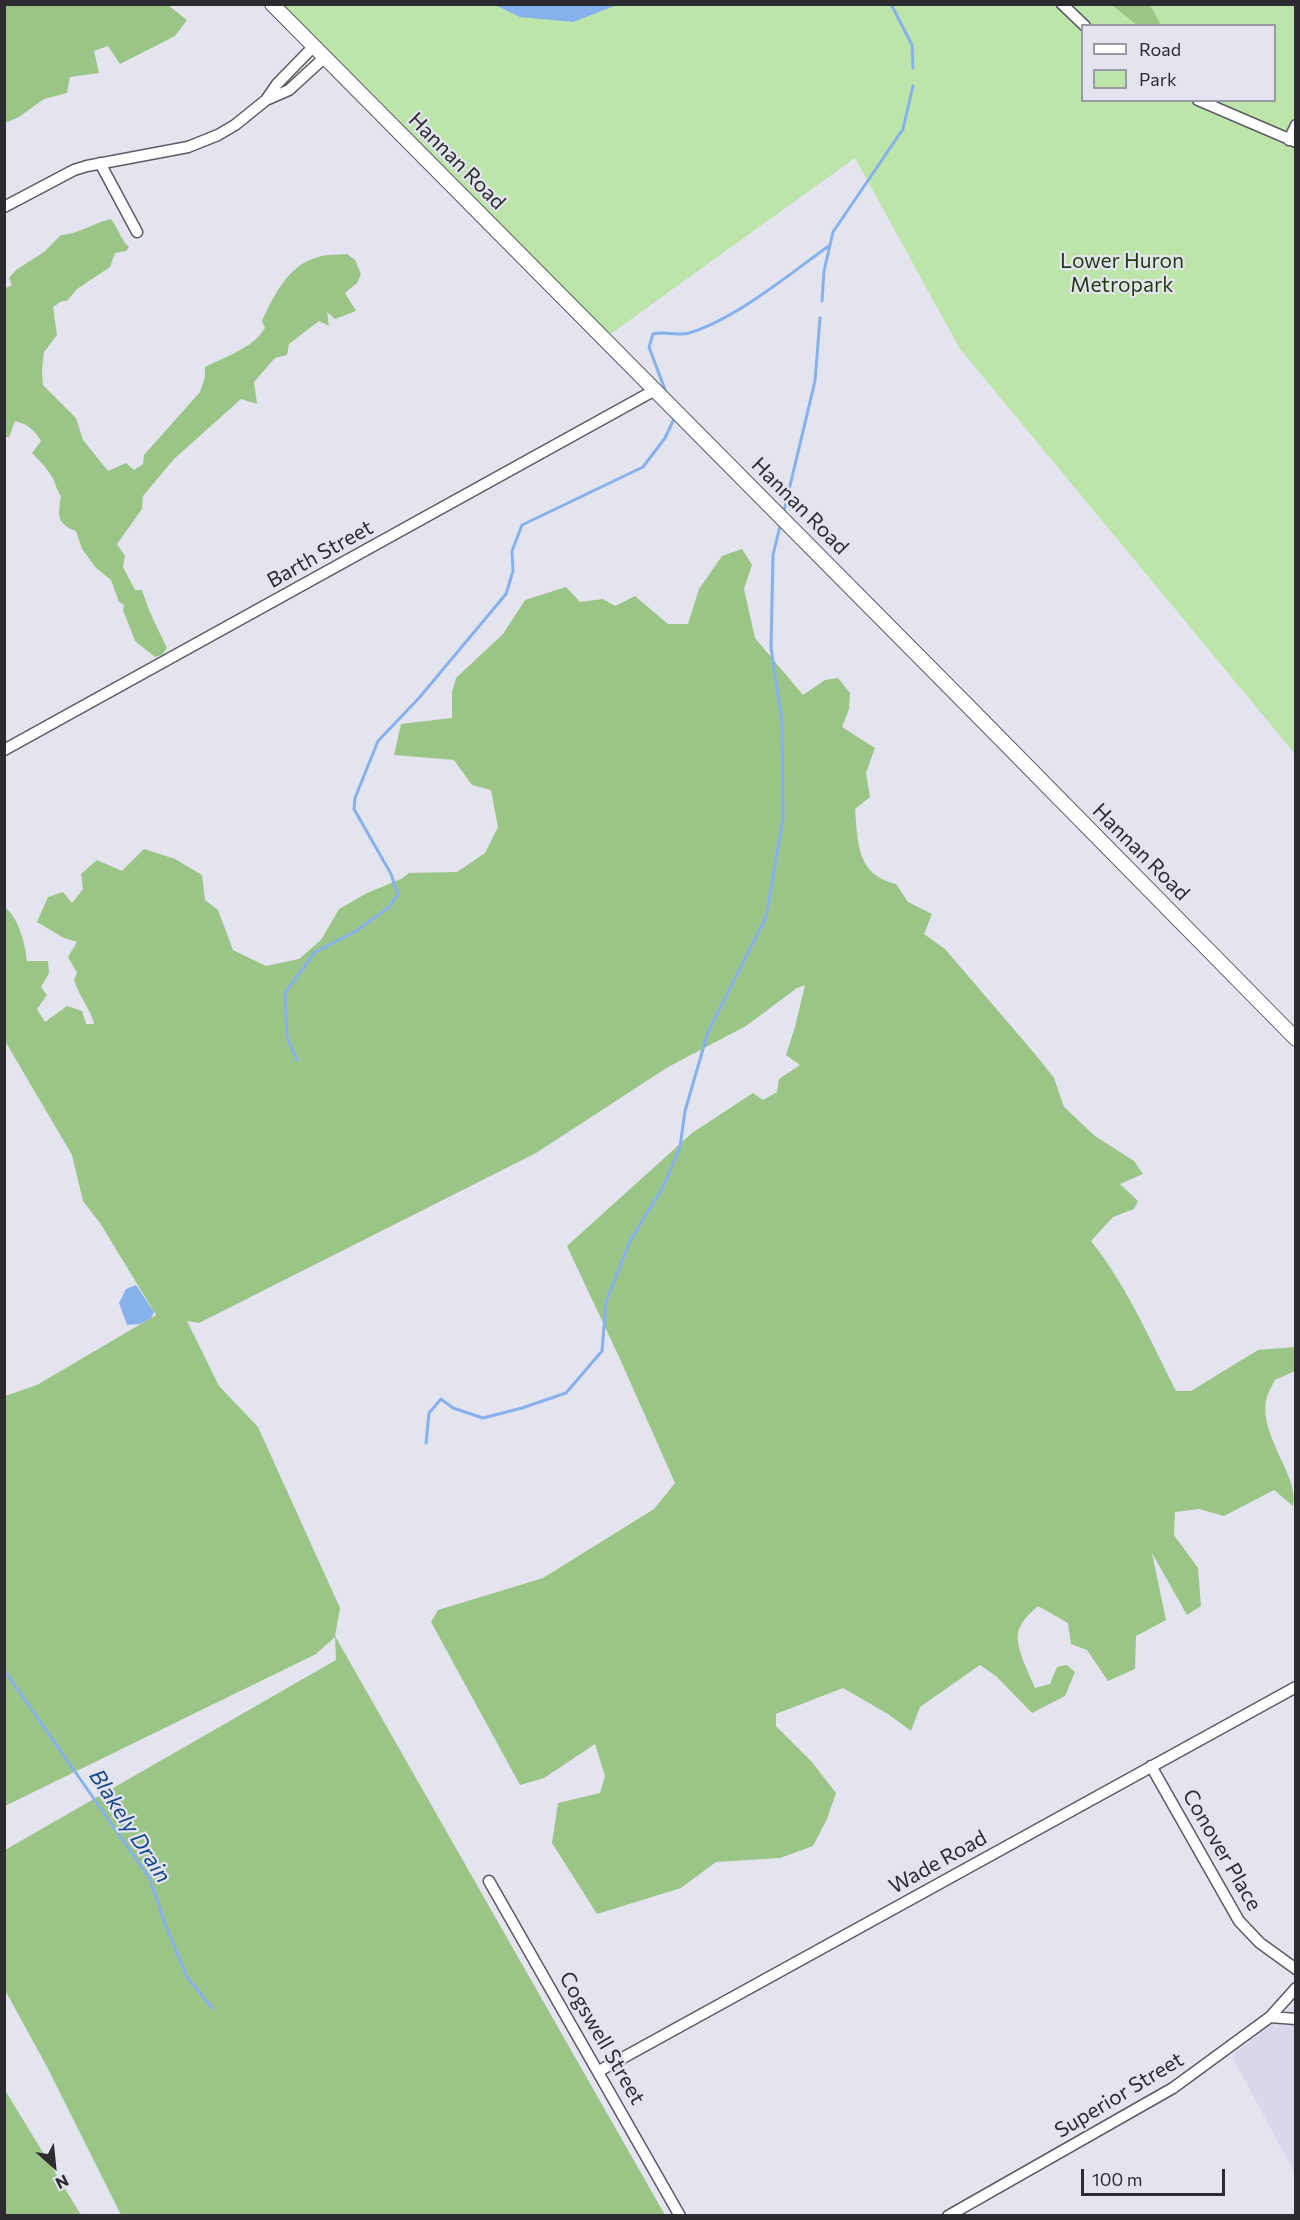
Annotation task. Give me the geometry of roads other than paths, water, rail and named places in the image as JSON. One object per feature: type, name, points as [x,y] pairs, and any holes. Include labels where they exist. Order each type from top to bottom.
[{"type":"street","name":"Hannan Road","points":[[272,4],[1296,1040]]},
{"type":"street","points":[[1062,4],[1083,24]]},
{"type":"street","points":[[266,100],[277,84],[314,46]]},
{"type":"street","points":[[4,207],[74,170],[202,143],[235,125],[266,100],[289,90],[325,57]]},
{"type":"street","points":[[1203,102],[1292,141],[1296,125]]},
{"type":"street","points":[[100,163],[136,232]]},
{"type":"street","name":"Barth Street","points":[[4,750],[654,390]]},
{"type":"street","name":"Wade Road","points":[[599,2071],[1296,1687]]},
{"type":"street","name":"Conover Place","points":[[1151,1766],[1239,1922],[1260,1943],[1296,1969]]},
{"type":"street","name":"Cogswell Street","points":[[489,1881],[680,2216]]},
{"type":"street","name":"Superior Street","points":[[948,2216],[1173,2088],[1270,2017],[1296,1988]]},
{"type":"street","points":[[1270,2017],[1296,2019]]},
{"type":"water","points":[[495,5],[617,5],[573,22],[520,17]]},
{"type":"water","points":[[136,1285],[154,1312],[151,1318],[140,1324],[127,1325],[119,1303],[126,1289]]},
{"type":"waterway","points":[[891,4],[912,45],[913,68]]},
{"type":"waterway","points":[[822,301],[824,271],[833,232],[903,129],[913,86]]},
{"type":"waterway","points":[[667,395],[649,347],[653,334],[689,333],[725,317],[762,294],[830,245]]},
{"type":"waterway","points":[[784,511],[815,381],[820,318]]},
{"type":"waterway","points":[[297,1060],[287,1037],[285,993],[315,952],[356,931],[388,908],[398,895],[391,874],[354,809],[355,798],[378,741],[419,698],[506,594],[513,571],[512,551],[522,525],[643,467],[665,438],[674,419]]},
{"type":"waterway","points":[[426,1443],[429,1413],[441,1399],[453,1408],[483,1418],[522,1408],[566,1393],[602,1351],[606,1302],[630,1241],[663,1187],[680,1147],[685,1111],[708,1032],[766,917],[783,818],[782,721],[771,648],[773,555],[780,526]]},
{"type":"waterway","name":"Blakely Drain","points":[[4,1670],[150,1879],[187,1977],[212,2008]]},
{"type":"park label","name":"Lower Huron Metropark","points":[[1122,273]]}]
